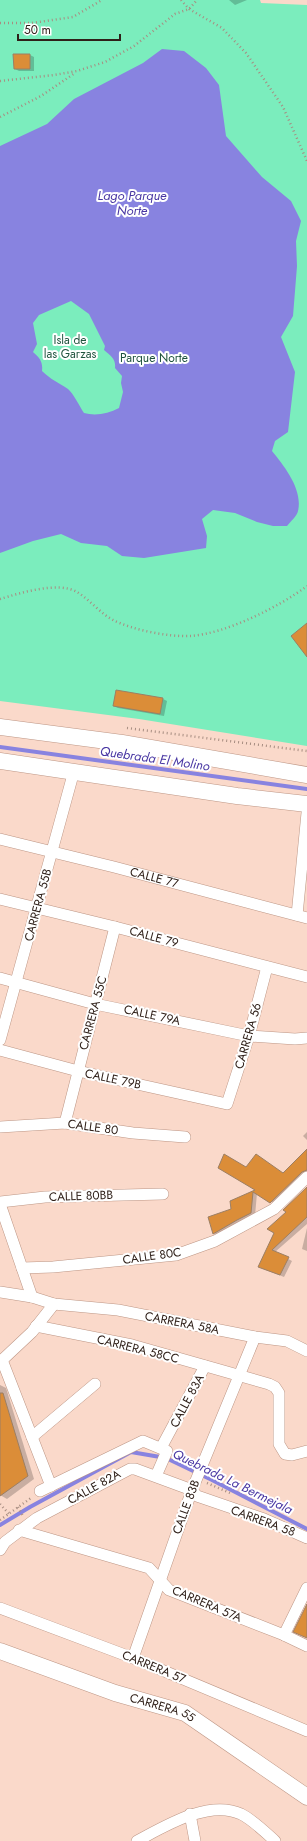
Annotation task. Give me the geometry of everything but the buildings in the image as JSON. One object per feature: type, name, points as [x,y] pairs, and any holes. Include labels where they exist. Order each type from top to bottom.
[{"type":"main road","points":[[0,726],[122,743],[307,775]]},
{"type":"main road","points":[[0,761],[237,796],[307,804]]},
{"type":"main road","name":"CARRERA 55","points":[[0,1651],[115,1693],[185,1713],[307,1797]]},
{"type":"street","name":"CARRERA 55B","points":[[0,1040],[74,771]]},
{"type":"street","points":[[302,917],[307,813]]},
{"type":"street","name":"CALLE 77","points":[[0,839],[114,867],[302,917]]},
{"type":"street","name":"CALLE 79","points":[[0,899],[37,907],[307,977]]},
{"type":"street","name":"CARRERA 55C","points":[[64,1123],[115,927]]},
{"type":"street","name":"CARRERA 56","points":[[228,1104],[250,1036],[267,967]]},
{"type":"street","name":"CALLE 79A","points":[[0,978],[17,981],[95,1004],[250,1036],[295,1040],[307,1038]]},
{"type":"street","name":"CALLE 79B","points":[[0,1050],[78,1071],[228,1104]]},
{"type":"street","name":"CALLE 80","points":[[0,1127],[64,1123],[133,1133],[185,1137]]},
{"type":"street","name":"CALLE 80C","points":[[22,1268],[53,1268],[176,1255],[215,1241],[274,1209],[307,1177]]},
{"type":"street","name":"CALLE 80BB","points":[[0,1203],[45,1197],[162,1194]]},
{"type":"street","points":[[0,1203],[32,1296]]},
{"type":"street","points":[[0,1292],[32,1296],[54,1304],[36,1326],[1,1361],[51,1486]]},
{"type":"street","name":"CARRERA 58A","points":[[54,1304],[118,1310],[255,1337],[287,1341],[307,1352]]},
{"type":"street","name":"CARRERA 58CC","points":[[36,1326],[132,1345],[275,1387],[279,1393],[279,1444],[285,1454],[292,1455],[307,1450]]},
{"type":"street","name":"CALLE 83B","points":[[133,1658],[192,1490],[255,1337]]},
{"type":"street","name":"CALLE 83A","points":[[156,1476],[162,1464],[164,1450],[205,1366]]},
{"type":"street","points":[[32,1437],[95,1384]]},
{"type":"street","name":"CALLE 82A","points":[[40,1491],[139,1442],[143,1441],[164,1450]]},
{"type":"street","name":"CALLE 82A","points":[[0,1550],[5,1542],[37,1518],[126,1470],[135,1469],[156,1476],[192,1490],[197,1496],[220,1505]]},
{"type":"street","name":"CARRERA 58","points":[[220,1505],[264,1519],[307,1538]]},
{"type":"street","name":"CARRERA 57A","points":[[19,1530],[149,1568],[160,1578],[169,1590],[284,1635],[307,1646]]},
{"type":"street","points":[[284,1635],[307,1588]]},
{"type":"street","name":"CARRERA 57","points":[[0,1608],[133,1658],[307,1731]]},
{"type":"street","points":[[137,1841],[190,1814],[223,1810],[241,1814],[275,1841]]},
{"type":"street","points":[[190,1814],[195,1841]]},
{"type":"path","points":[[0,23],[32,23],[73,17],[102,0]]},
{"type":"path","points":[[181,0],[189,9],[222,28],[246,53],[283,107],[307,161]]},
{"type":"path","points":[[0,81],[77,71],[105,62],[134,46],[175,14],[189,9],[197,0]]},
{"type":"path","points":[[0,117],[41,96],[77,71]]},
{"type":"path","points":[[0,599],[31,590],[55,587],[76,591],[113,620],[140,630],[190,636],[221,630],[293,597],[307,586]]},
{"type":"path","points":[[126,727],[307,751]]},
{"type":"path","points":[[197,1478],[237,1497]]},
{"type":"path","points":[[0,1520],[40,1491]]},
{"type":"path","points":[[0,1504],[9,1514]]},
{"type":"path","points":[[18,1508],[22,1515]]},
{"type":"path","points":[[18,1519],[30,1512]]},
{"type":"green space","name":"Parque Norte","points":[[0,0],[260,0],[261,3],[307,5],[307,746],[139,719],[0,701]]},
{"type":"water","name":"Lago Parque Norte","points":[[162,49],[184,51],[206,68],[219,85],[226,136],[262,177],[291,201],[301,221],[296,241],[297,266],[293,316],[281,337],[295,372],[288,432],[275,441],[272,451],[292,479],[298,495],[298,511],[287,526],[273,526],[257,522],[235,513],[213,510],[202,519],[207,536],[206,548],[144,558],[122,556],[107,546],[81,543],[61,534],[33,541],[0,553],[0,146],[47,124],[74,99],[143,63]],"holes":[[[71,301],[89,314],[105,346],[104,350],[115,362],[115,368],[122,376],[121,383],[123,392],[119,408],[102,414],[84,413],[70,391],[51,379],[42,371],[40,360],[33,352],[37,344],[33,323],[39,315]]]},
{"type":"waterway","name":"Quebrada El Molino","points":[[0,747],[307,789]]},
{"type":"waterway","name":"Quebrada La Bermejala","points":[[0,1525],[131,1452],[166,1458],[307,1529]]},
{"type":"park label","name":"Isla de las Garzas","points":[[70,347]]}]
